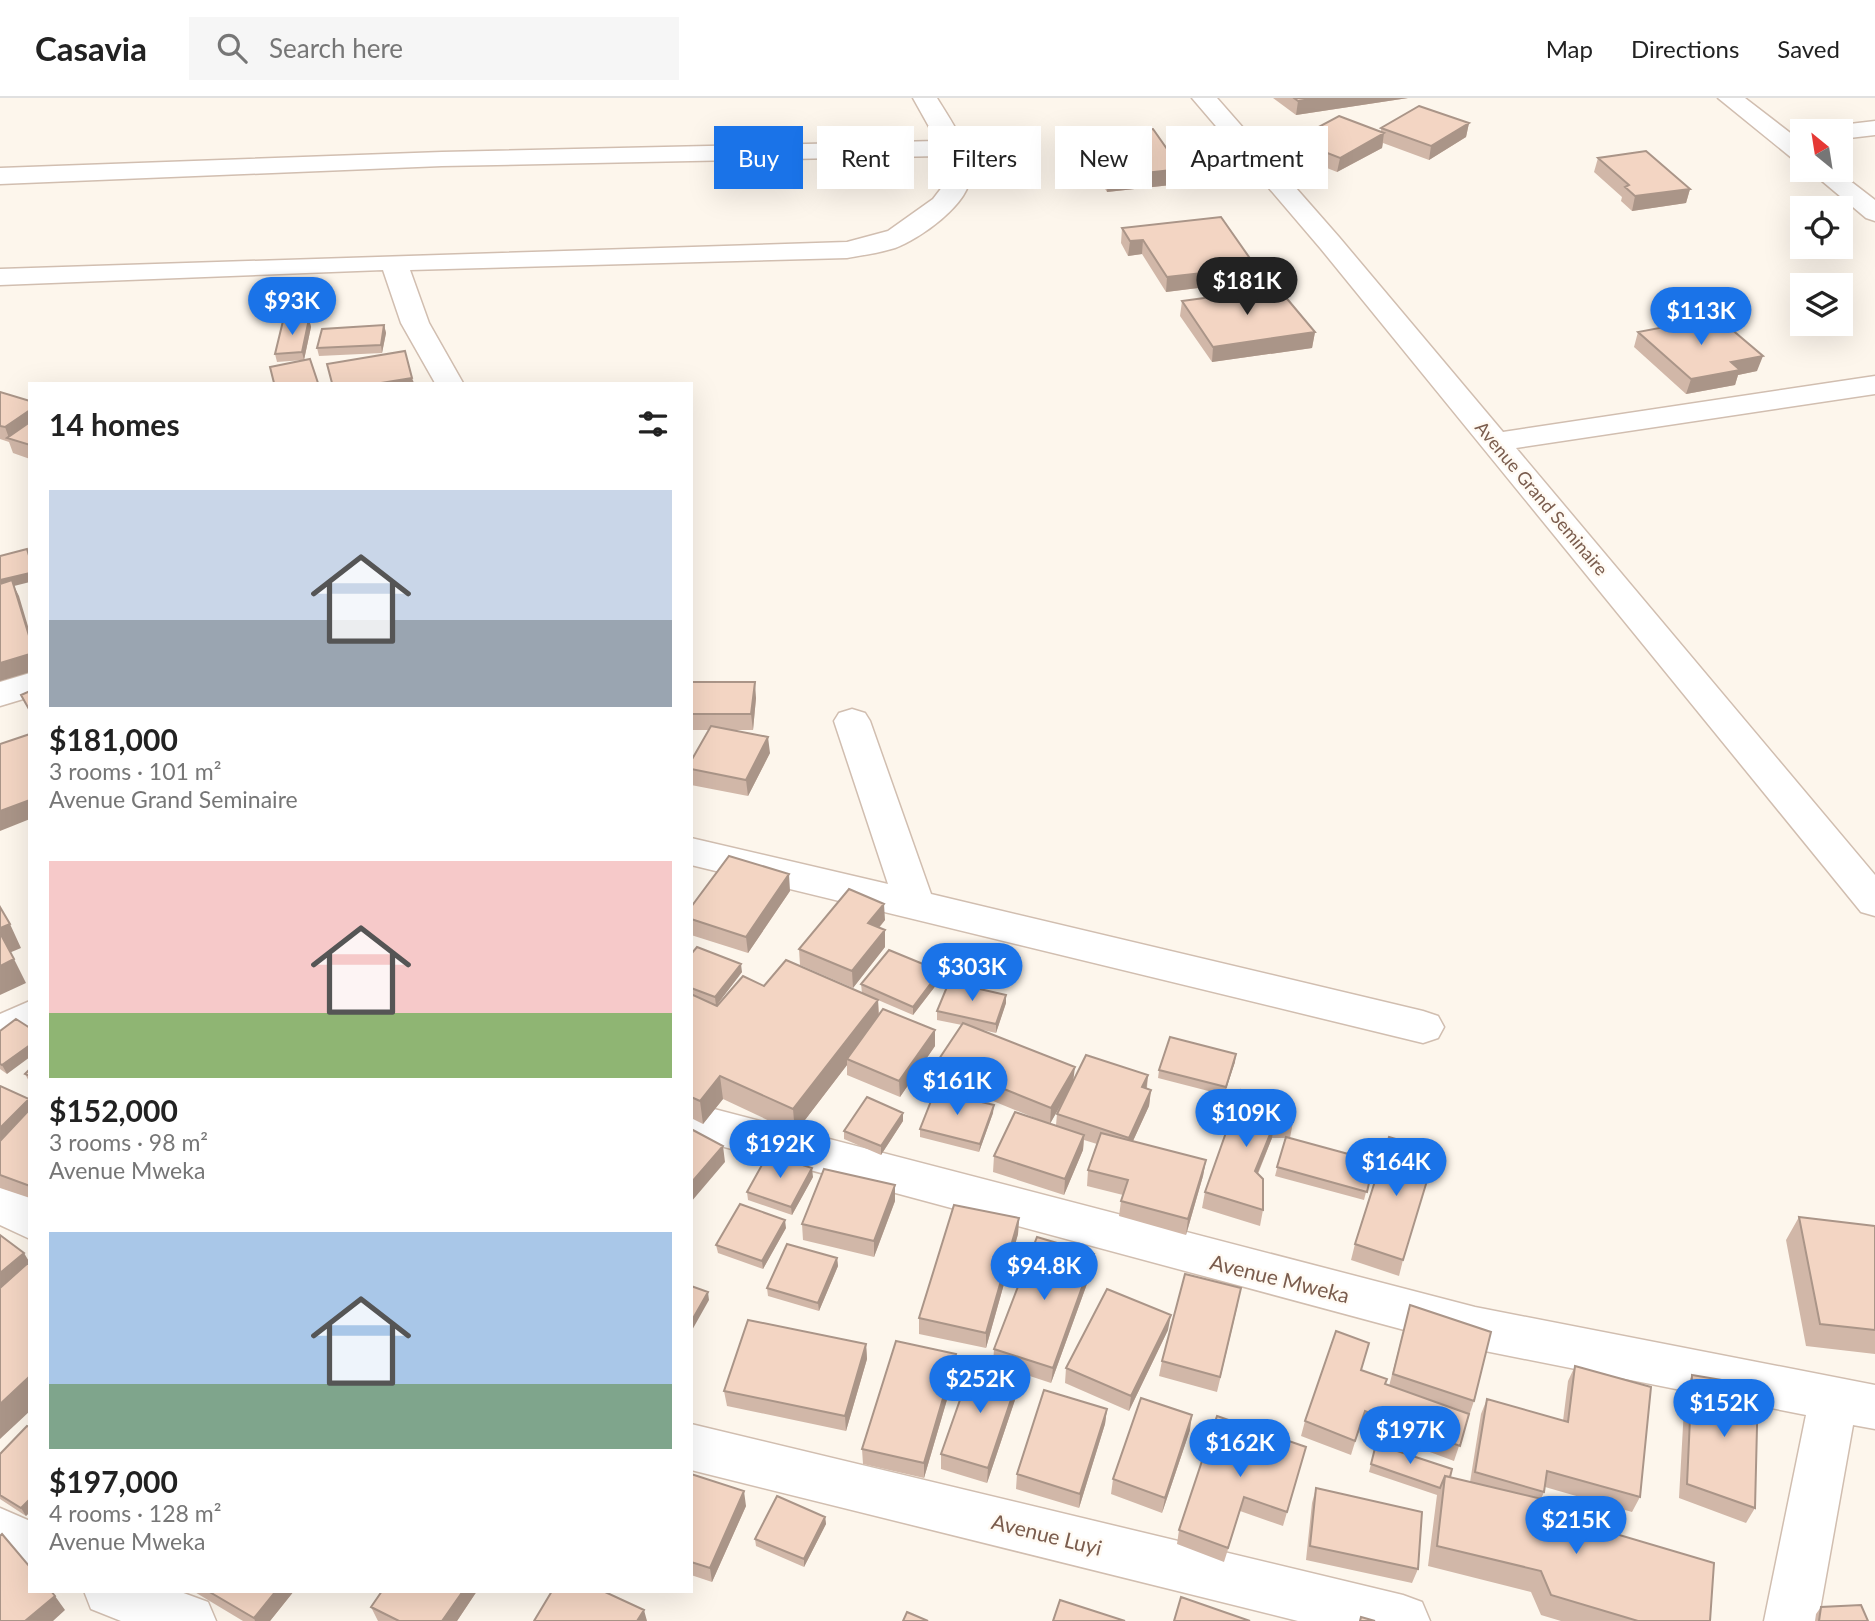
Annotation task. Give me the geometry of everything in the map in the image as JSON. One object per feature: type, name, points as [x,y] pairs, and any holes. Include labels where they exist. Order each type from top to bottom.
[{"type":"street","points":[[925,98],[940,126]]},
{"type":"street","name":"Avenue Grand Seminaire","points":[[1204,98],[1330,243],[1875,902]]},
{"type":"street","points":[[1730,98],[1790,135]]},
{"type":"street","points":[[1853,131],[1875,128]]},
{"type":"street","points":[[0,176],[442,159],[928,149]]},
{"type":"street","points":[[1836,182],[1875,213]]},
{"type":"street","points":[[0,277],[394,262],[847,250],[889,241],[951,197],[955,189]]},
{"type":"street","points":[[394,262],[415,323],[448,382]]},
{"type":"street","points":[[1496,442],[1871,390]]},
{"type":"street","points":[[0,695],[28,685]]},
{"type":"street","points":[[852,721],[914,903]]},
{"type":"street","points":[[693,851],[1423,1027]]},
{"type":"street","points":[[0,1033],[28,1018]]},
{"type":"street","name":"Avenue Mweka","points":[[693,1121],[1475,1328],[1854,1404]]},
{"type":"street","points":[[0,1202],[28,1219]]},
{"type":"street","points":[[1790,1621],[1854,1404]]},
{"type":"street","name":"Avenue Luyi","points":[[693,1447],[1403,1621]]},
{"type":"street","points":[[115,1593],[189,1621]]},
{"type":"building","points":[[1294,98],[1317,98],[1298,101]]},
{"type":"building","points":[[1419,106],[1469,123],[1431,146],[1381,128]]},
{"type":"building","points":[[1339,116],[1384,133],[1340,158],[1328,153],[1328,126],[1320,126]]},
{"type":"building","points":[[1152,129],[1166,148],[1166,171],[1152,172]]},
{"type":"building","points":[[1646,151],[1690,189],[1635,196],[1625,187],[1629,185],[1598,158]]},
{"type":"building","points":[[1221,217],[1256,267],[1167,277],[1143,240],[1130,241],[1122,228]]},
{"type":"building","points":[[1278,288],[1315,332],[1213,347],[1182,301]]},
{"type":"building","points":[[1717,317],[1763,356],[1731,362],[1740,370],[1691,379],[1638,332]]},
{"type":"building","points":[[309,319],[302,352],[275,354],[283,321]]},
{"type":"building","points":[[384,325],[381,345],[317,348],[322,329]]},
{"type":"building","points":[[405,351],[412,378],[387,382],[332,382],[327,364]]},
{"type":"building","points":[[310,359],[318,382],[274,382],[270,367]]},
{"type":"building","points":[[0,392],[28,400],[28,411],[5,427],[0,426]]},
{"type":"building","points":[[28,423],[28,444],[7,438]]},
{"type":"building","points":[[27,549],[28,573],[0,580],[0,556]]},
{"type":"building","points":[[12,580],[28,632],[28,655],[0,663],[0,584]]},
{"type":"building","points":[[693,682],[755,682],[751,714],[693,714]]},
{"type":"building","points":[[28,692],[28,707],[21,695]]},
{"type":"building","points":[[711,726],[768,737],[746,780],[693,769],[693,758]]},
{"type":"building","points":[[28,735],[28,801],[0,811],[0,744]]},
{"type":"building","points":[[729,856],[789,874],[746,937],[693,920],[693,904]]},
{"type":"building","points":[[849,889],[884,904],[868,923],[885,930],[852,971],[799,949]]},
{"type":"building","points":[[0,907],[10,924],[0,928]]},
{"type":"building","points":[[0,933],[14,959],[0,966]]},
{"type":"building","points":[[697,947],[741,964],[715,997],[693,989],[693,952]]},
{"type":"building","points":[[889,950],[940,971],[913,1007],[861,984]]},
{"type":"building","points":[[786,960],[878,1000],[793,1109],[720,1076],[700,1101],[693,1098],[693,995],[717,1006],[743,976],[764,986]]},
{"type":"building","points":[[949,982],[1006,995],[996,1024],[937,1011]]},
{"type":"building","points":[[883,1009],[935,1030],[899,1081],[847,1059]]},
{"type":"building","points":[[16,1019],[28,1027],[28,1046],[2,1065],[0,1064],[0,1031]]},
{"type":"building","points":[[963,1023],[1075,1067],[1051,1108],[937,1062]]},
{"type":"building","points":[[1170,1037],[1236,1054],[1226,1087],[1159,1070]]},
{"type":"building","points":[[1086,1055],[1148,1075],[1142,1087],[1151,1090],[1129,1138],[1057,1114]]},
{"type":"building","points":[[0,1086],[28,1100],[0,1128]]},
{"type":"building","points":[[1241,1090],[1292,1105],[1293,1122],[1275,1122],[1255,1171],[1263,1179],[1263,1210],[1205,1192]]},
{"type":"building","points":[[935,1091],[994,1105],[980,1144],[920,1129]]},
{"type":"building","points":[[867,1097],[903,1113],[881,1146],[844,1131]]},
{"type":"building","points":[[28,1111],[28,1185],[0,1175],[0,1141]]},
{"type":"building","points":[[1015,1112],[1084,1135],[1065,1179],[994,1156]]},
{"type":"building","points":[[693,1130],[723,1146],[693,1181]]},
{"type":"building","points":[[1101,1133],[1206,1160],[1188,1219],[1121,1201],[1128,1180],[1088,1170]]},
{"type":"building","points":[[1286,1137],[1374,1161],[1367,1192],[1277,1167]]},
{"type":"building","points":[[1389,1137],[1436,1151],[1403,1260],[1355,1244]]},
{"type":"building","points":[[768,1154],[812,1168],[791,1207],[747,1192]]},
{"type":"building","points":[[824,1169],[895,1185],[874,1241],[802,1224]]},
{"type":"building","points":[[740,1204],[785,1220],[762,1261],[716,1245]]},
{"type":"building","points":[[954,1205],[1019,1218],[986,1333],[919,1318]]},
{"type":"building","points":[[1799,1217],[1875,1226],[1875,1330],[1820,1324]]},
{"type":"building","points":[[0,1235],[24,1253],[0,1273]]},
{"type":"building","points":[[1037,1237],[1094,1254],[1053,1368],[994,1349]]},
{"type":"building","points":[[787,1244],[837,1258],[818,1303],[767,1288]]},
{"type":"building","points":[[28,1263],[28,1378],[0,1404],[0,1288]]},
{"type":"building","points":[[1185,1274],[1241,1288],[1220,1377],[1162,1361]]},
{"type":"building","points":[[693,1287],[708,1292],[693,1318]]},
{"type":"building","points":[[1107,1289],[1171,1315],[1131,1396],[1066,1368]]},
{"type":"building","points":[[1410,1305],[1491,1332],[1474,1401],[1393,1374]]},
{"type":"building","points":[[748,1320],[866,1344],[845,1416],[724,1391]]},
{"type":"building","points":[[1336,1331],[1369,1343],[1361,1370],[1387,1379],[1385,1384],[1469,1414],[1460,1446],[1365,1411],[1355,1441],[1305,1421]]},
{"type":"building","points":[[896,1341],[956,1354],[924,1463],[862,1449]]},
{"type":"building","points":[[973,1363],[1019,1376],[988,1468],[941,1454]]},
{"type":"building","points":[[1575,1366],[1651,1387],[1640,1497],[1547,1471],[1544,1492],[1475,1472],[1487,1399],[1568,1422]]},
{"type":"building","points":[[1692,1375],[1758,1386],[1755,1508],[1687,1484]]},
{"type":"building","points":[[1044,1390],[1107,1409],[1080,1494],[1017,1474]]},
{"type":"building","points":[[1141,1398],[1192,1415],[1165,1498],[1113,1479]]},
{"type":"building","points":[[1217,1416],[1306,1447],[1287,1512],[1244,1497],[1228,1548],[1179,1530]]},
{"type":"building","points":[[28,1426],[28,1501],[21,1508],[0,1495],[0,1454]]},
{"type":"building","points":[[1376,1444],[1452,1469],[1450,1477],[1445,1476],[1440,1488],[1371,1464]]},
{"type":"building","points":[[693,1475],[744,1491],[710,1568],[693,1563]]},
{"type":"building","points":[[1445,1476],[1542,1499],[1545,1513],[1714,1563],[1710,1621],[1638,1621],[1551,1595],[1541,1571],[1437,1546]]},
{"type":"building","points":[[1316,1488],[1422,1512],[1418,1569],[1310,1546]]},
{"type":"building","points":[[777,1496],[825,1517],[804,1559],[755,1539]]},
{"type":"building","points":[[2,1534],[28,1565],[28,1593],[53,1593],[55,1596],[25,1621],[0,1621]]},
{"type":"building","points":[[211,1593],[274,1593],[254,1618]]},
{"type":"building","points":[[381,1593],[462,1593],[442,1621],[399,1621],[371,1607]]},
{"type":"building","points":[[551,1593],[607,1593],[644,1610],[637,1621],[534,1621]]},
{"type":"building","points":[[1181,1597],[1250,1621],[1174,1621]]},
{"type":"building","points":[[1060,1600],[1125,1621],[1053,1621]]},
{"type":"building","points":[[1861,1605],[1868,1621],[1819,1621],[1821,1607]]},
{"type":"building","points":[[907,1612],[928,1621],[903,1621]]}]
